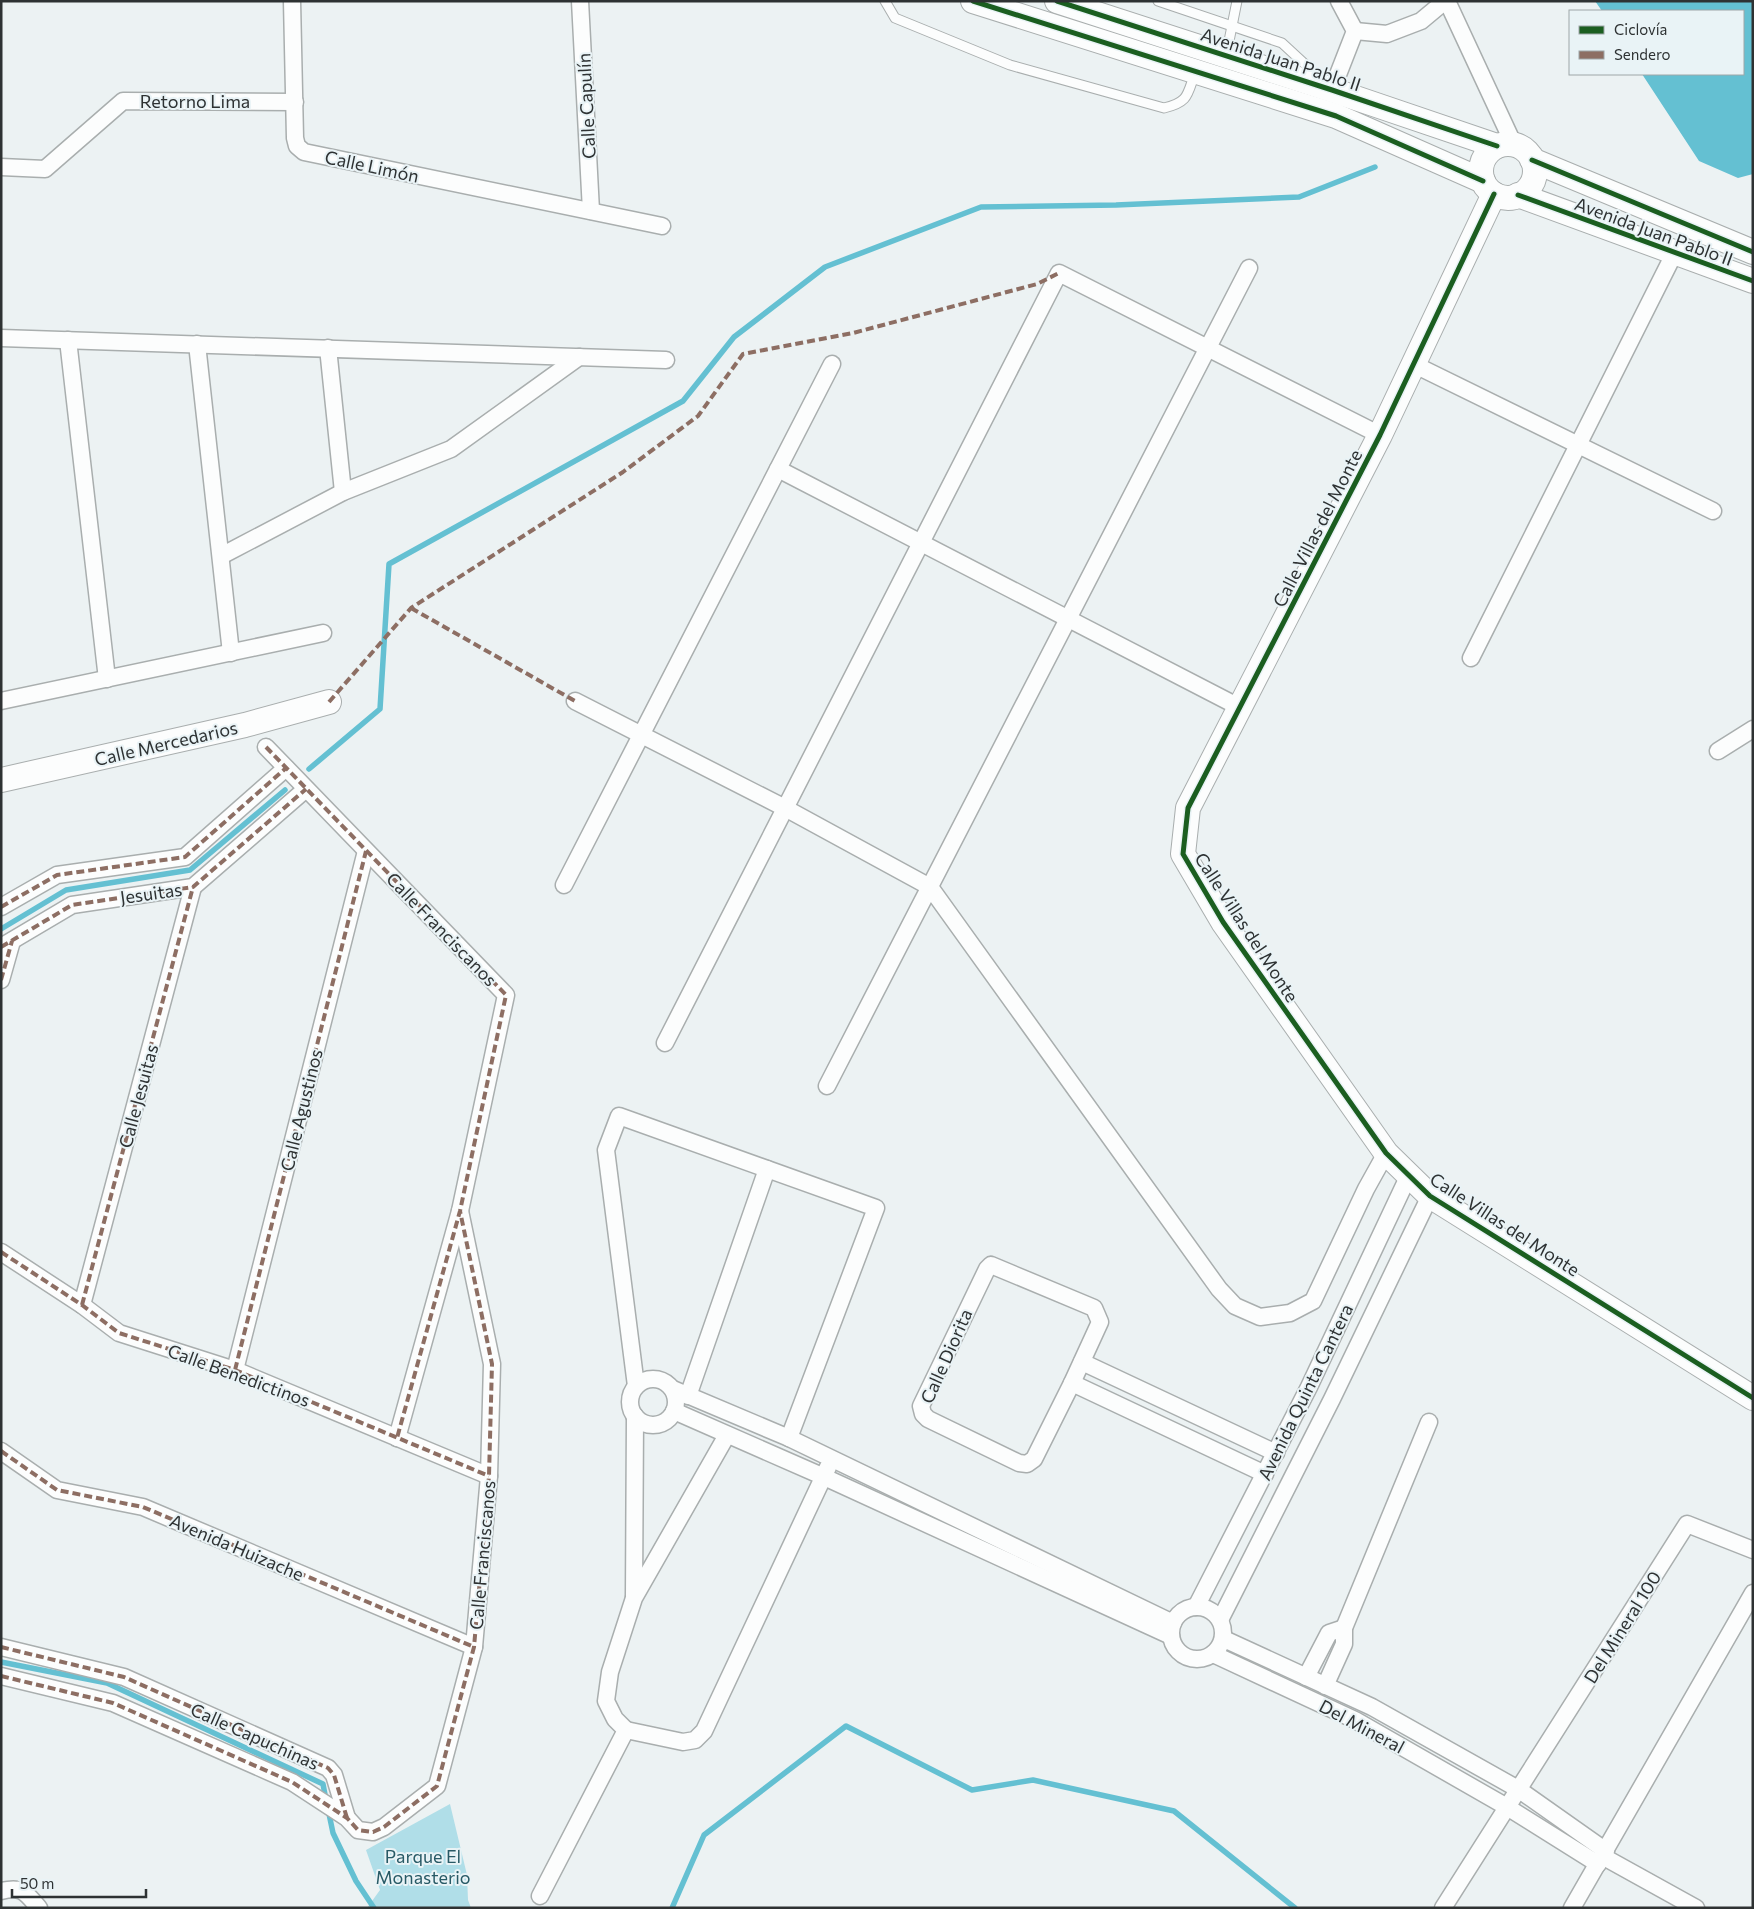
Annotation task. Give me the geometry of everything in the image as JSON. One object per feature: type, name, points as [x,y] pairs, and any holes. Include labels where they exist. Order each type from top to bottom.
[{"type":"street","name":"Calle Limón","points":[[292,1],[295,138],[297,146],[304,152],[662,226]]},
{"type":"street","name":"Calle Capulín","points":[[580,1],[591,210]]},
{"type":"street","points":[[974,1],[1195,73],[1336,116],[1488,188],[1510,198],[1518,196],[1531,185],[1535,168],[1528,153],[1505,145],[1490,150],[1484,157],[1481,173],[1488,188]]},
{"type":"street","points":[[1332,90],[1354,31],[1339,1]]},
{"type":"street","points":[[1354,31],[1387,34],[1421,21],[1446,1],[1505,145]]},
{"type":"street","name":"Avenida Juan Pablo II","points":[[1068,3],[1226,56],[1505,145]]},
{"type":"street","name":"Retorno Lima","points":[[1,167],[45,169],[124,101],[295,102]]},
{"type":"street","name":"Avenida Juan Pablo II","points":[[1532,160],[1753,252]]},
{"type":"street","name":"Calle Villas del Monte","points":[[1488,188],[1413,364],[1380,435],[1188,808],[1183,854],[1223,922],[1386,1153],[1430,1196],[1753,1398]]},
{"type":"street","name":"Avenida Juan Pablo II","points":[[1518,196],[1753,282]]},
{"type":"street","points":[[1471,658],[1675,252]]},
{"type":"street","points":[[827,1086],[1249,268]]},
{"type":"street","points":[[665,1043],[1059,273],[1380,435]]},
{"type":"street","points":[[1,338],[666,360]]},
{"type":"street","points":[[68,340],[107,679]]},
{"type":"street","points":[[198,344],[231,653]]},
{"type":"street","points":[[328,348],[343,492]]},
{"type":"street","points":[[221,556],[343,492],[451,449],[579,357]]},
{"type":"street","points":[[564,885],[832,364]]},
{"type":"street","points":[[1413,364],[1713,511]]},
{"type":"street","points":[[778,469],[1241,708]]},
{"type":"street","points":[[1,701],[323,633]]},
{"type":"street","points":[[575,701],[785,808],[930,887],[1218,1289],[1235,1306],[1260,1317],[1290,1313],[1313,1302],[1366,1189],[1386,1153]]},
{"type":"street","name":"Calle Mercedarios","points":[[1,780],[244,725],[329,702]]},
{"type":"street","points":[[1718,751],[1753,729]]},
{"type":"street","name":"Calle Franciscanos","points":[[266,747],[506,995],[460,1211],[397,1438]]},
{"type":"street","name":"Jesuitas","points":[[1,907],[58,875],[185,857],[286,768]]},
{"type":"street","name":"Jesuitas","points":[[7,944],[72,905],[193,887],[306,789]]},
{"type":"street","name":"Calle Agustinos","points":[[235,1370],[366,851]]},
{"type":"street","name":"Calle Jesuitas","points":[[82,1305],[193,887]]},
{"type":"street","points":[[1,980],[7,944]]},
{"type":"street","points":[[636,1386],[606,1150],[620,1116],[876,1208],[789,1438]]},
{"type":"street","points":[[767,1169],[680,1392],[674,1411],[670,1418],[656,1425],[648,1424],[635,1416],[631,1409],[630,1401],[636,1386],[650,1379],[658,1380],[680,1392],[789,1438],[945,1513],[1172,1629]]},
{"type":"street","name":"Avenida Quinta Cantera","points":[[1196,1607],[1266,1474],[1309,1387],[1409,1175]]},
{"type":"street","name":"Avenida Quinta Cantera","points":[[1220,1620],[1336,1390],[1430,1196]]},
{"type":"street","name":"Calle Franciscanos","points":[[343,1816],[358,1830],[373,1832],[384,1826],[437,1786],[474,1647],[489,1476],[492,1364],[460,1211]]},
{"type":"street","name":"Calle Benedictinos","points":[[1,1252],[82,1305],[119,1333],[235,1370],[489,1476]]},
{"type":"street","name":"Calle Diorita","points":[[991,1265],[1094,1308],[1100,1322],[1072,1383],[1034,1460],[1027,1464],[1019,1463],[928,1419],[923,1414],[921,1406],[987,1268],[991,1265]]},
{"type":"street","points":[[1082,1362],[1276,1453]]},
{"type":"street","points":[[1072,1383],[1266,1474]]},
{"type":"street","points":[[674,1411],[939,1530],[1172,1629]]},
{"type":"street","points":[[634,1598],[635,1416]]},
{"type":"street","points":[[1325,1686],[1344,1644],[1344,1628],[1429,1422]]},
{"type":"street","points":[[727,1435],[634,1598],[610,1672],[606,1701],[615,1718],[626,1730],[683,1742],[694,1740],[704,1731],[822,1476],[832,1459]]},
{"type":"street","name":"Avenida Huizache","points":[[1,1451],[57,1490],[143,1507],[474,1647]]},
{"type":"street","points":[[939,1530],[945,1513]]},
{"type":"street","name":"Del Mineral 100","points":[[1443,1908],[1687,1524],[1753,1550]]},
{"type":"street","points":[[1572,1908],[1753,1592]]},
{"type":"street","points":[[1196,1607],[1209,1610],[1220,1620],[1224,1639],[1213,1654],[1200,1659],[1186,1657],[1176,1648],[1172,1629],[1182,1611],[1196,1607]]},
{"type":"street","points":[[1306,1677],[1329,1633],[1344,1628]]},
{"type":"street","name":"Del Mineral","points":[[1224,1639],[1372,1707],[1518,1789]]},
{"type":"street","name":"Calle Capuchinas","points":[[1,1647],[124,1677],[328,1768],[334,1775],[343,1816]]},
{"type":"street","name":"Del Mineral","points":[[1213,1654],[1354,1720],[1507,1807]]},
{"type":"street","name":"Calle Capuchinas","points":[[1,1676],[113,1703],[292,1782],[343,1816]]},
{"type":"street","points":[[540,1896],[626,1730]]},
{"type":"street","points":[[1518,1789],[1602,1857]]},
{"type":"street","points":[[1507,1807],[1696,1908]]},
{"type":"street","points":[[5,1891],[18,1889],[24,1891],[38,1908]]},
{"type":"lane","points":[[884,1],[895,18],[1010,65],[1164,108],[1177,105],[1185,100],[1195,73]]},
{"type":"lane","points":[[1158,1],[1282,43],[1332,90]]},
{"type":"lane","points":[[1226,56],[1237,1]]},
{"type":"green space","name":"Parque El Monasterio","points":[[450,1804],[467,1875],[468,1900],[471,1908],[367,1908],[380,1890],[366,1850]]},
{"type":"water","points":[[1595,1],[1753,1],[1753,174],[1738,178],[1699,161],[1643,75],[1744,75],[1744,10],[1601,10]]},
{"type":"waterway","points":[[309,769],[380,709],[389,564],[683,401],[734,337],[825,267],[981,207],[1116,205],[1299,197],[1375,167]]},
{"type":"waterway","points":[[1,929],[66,890],[190,870],[285,790]]},
{"type":"waterway","points":[[1,1662],[107,1683],[323,1784],[326,1800]]},
{"type":"waterway","points":[[672,1908],[704,1835],[846,1726],[972,1790],[1033,1780],[1174,1811],[1295,1908]]},
{"type":"waterway","points":[[328,1809],[333,1833],[356,1881],[374,1908]]},
{"type":"marked path","points":[[329,702],[411,608],[623,472],[698,416],[743,354],[853,333],[1037,284],[1059,273]]},
{"type":"marked path","points":[[411,608],[575,701]]},
{"type":"marked path","points":[[266,747],[506,995],[460,1211],[397,1438]]},
{"type":"marked path","points":[[1,907],[57,875],[185,857],[286,768]]},
{"type":"marked path","points":[[1,947],[72,905],[193,887],[306,789]]},
{"type":"marked path","points":[[235,1370],[366,851]]},
{"type":"marked path","points":[[82,1305],[193,887]]},
{"type":"marked path","points":[[1,980],[12,941]]},
{"type":"marked path","points":[[1,1676],[113,1703],[292,1782],[347,1818],[358,1830],[373,1832],[384,1827],[437,1786],[474,1647],[489,1476],[492,1364],[460,1211]]},
{"type":"marked path","points":[[1,1252],[82,1305],[119,1333],[235,1370],[489,1476]]},
{"type":"marked path","points":[[1,1451],[57,1490],[143,1507],[474,1647]]},
{"type":"marked path","points":[[1,1647],[124,1677],[328,1768],[334,1775],[347,1818]]},
{"type":"cycle path","points":[[973,1],[1336,116],[1483,181]]},
{"type":"cycle path","points":[[1057,1],[1332,90],[1497,146]]},
{"type":"cycle path","points":[[1532,160],[1753,252]]},
{"type":"cycle path","points":[[1494,194],[1380,435],[1188,808],[1183,854],[1223,922],[1386,1153],[1430,1196],[1753,1398]]},
{"type":"cycle path","points":[[1518,195],[1753,281]]}]
